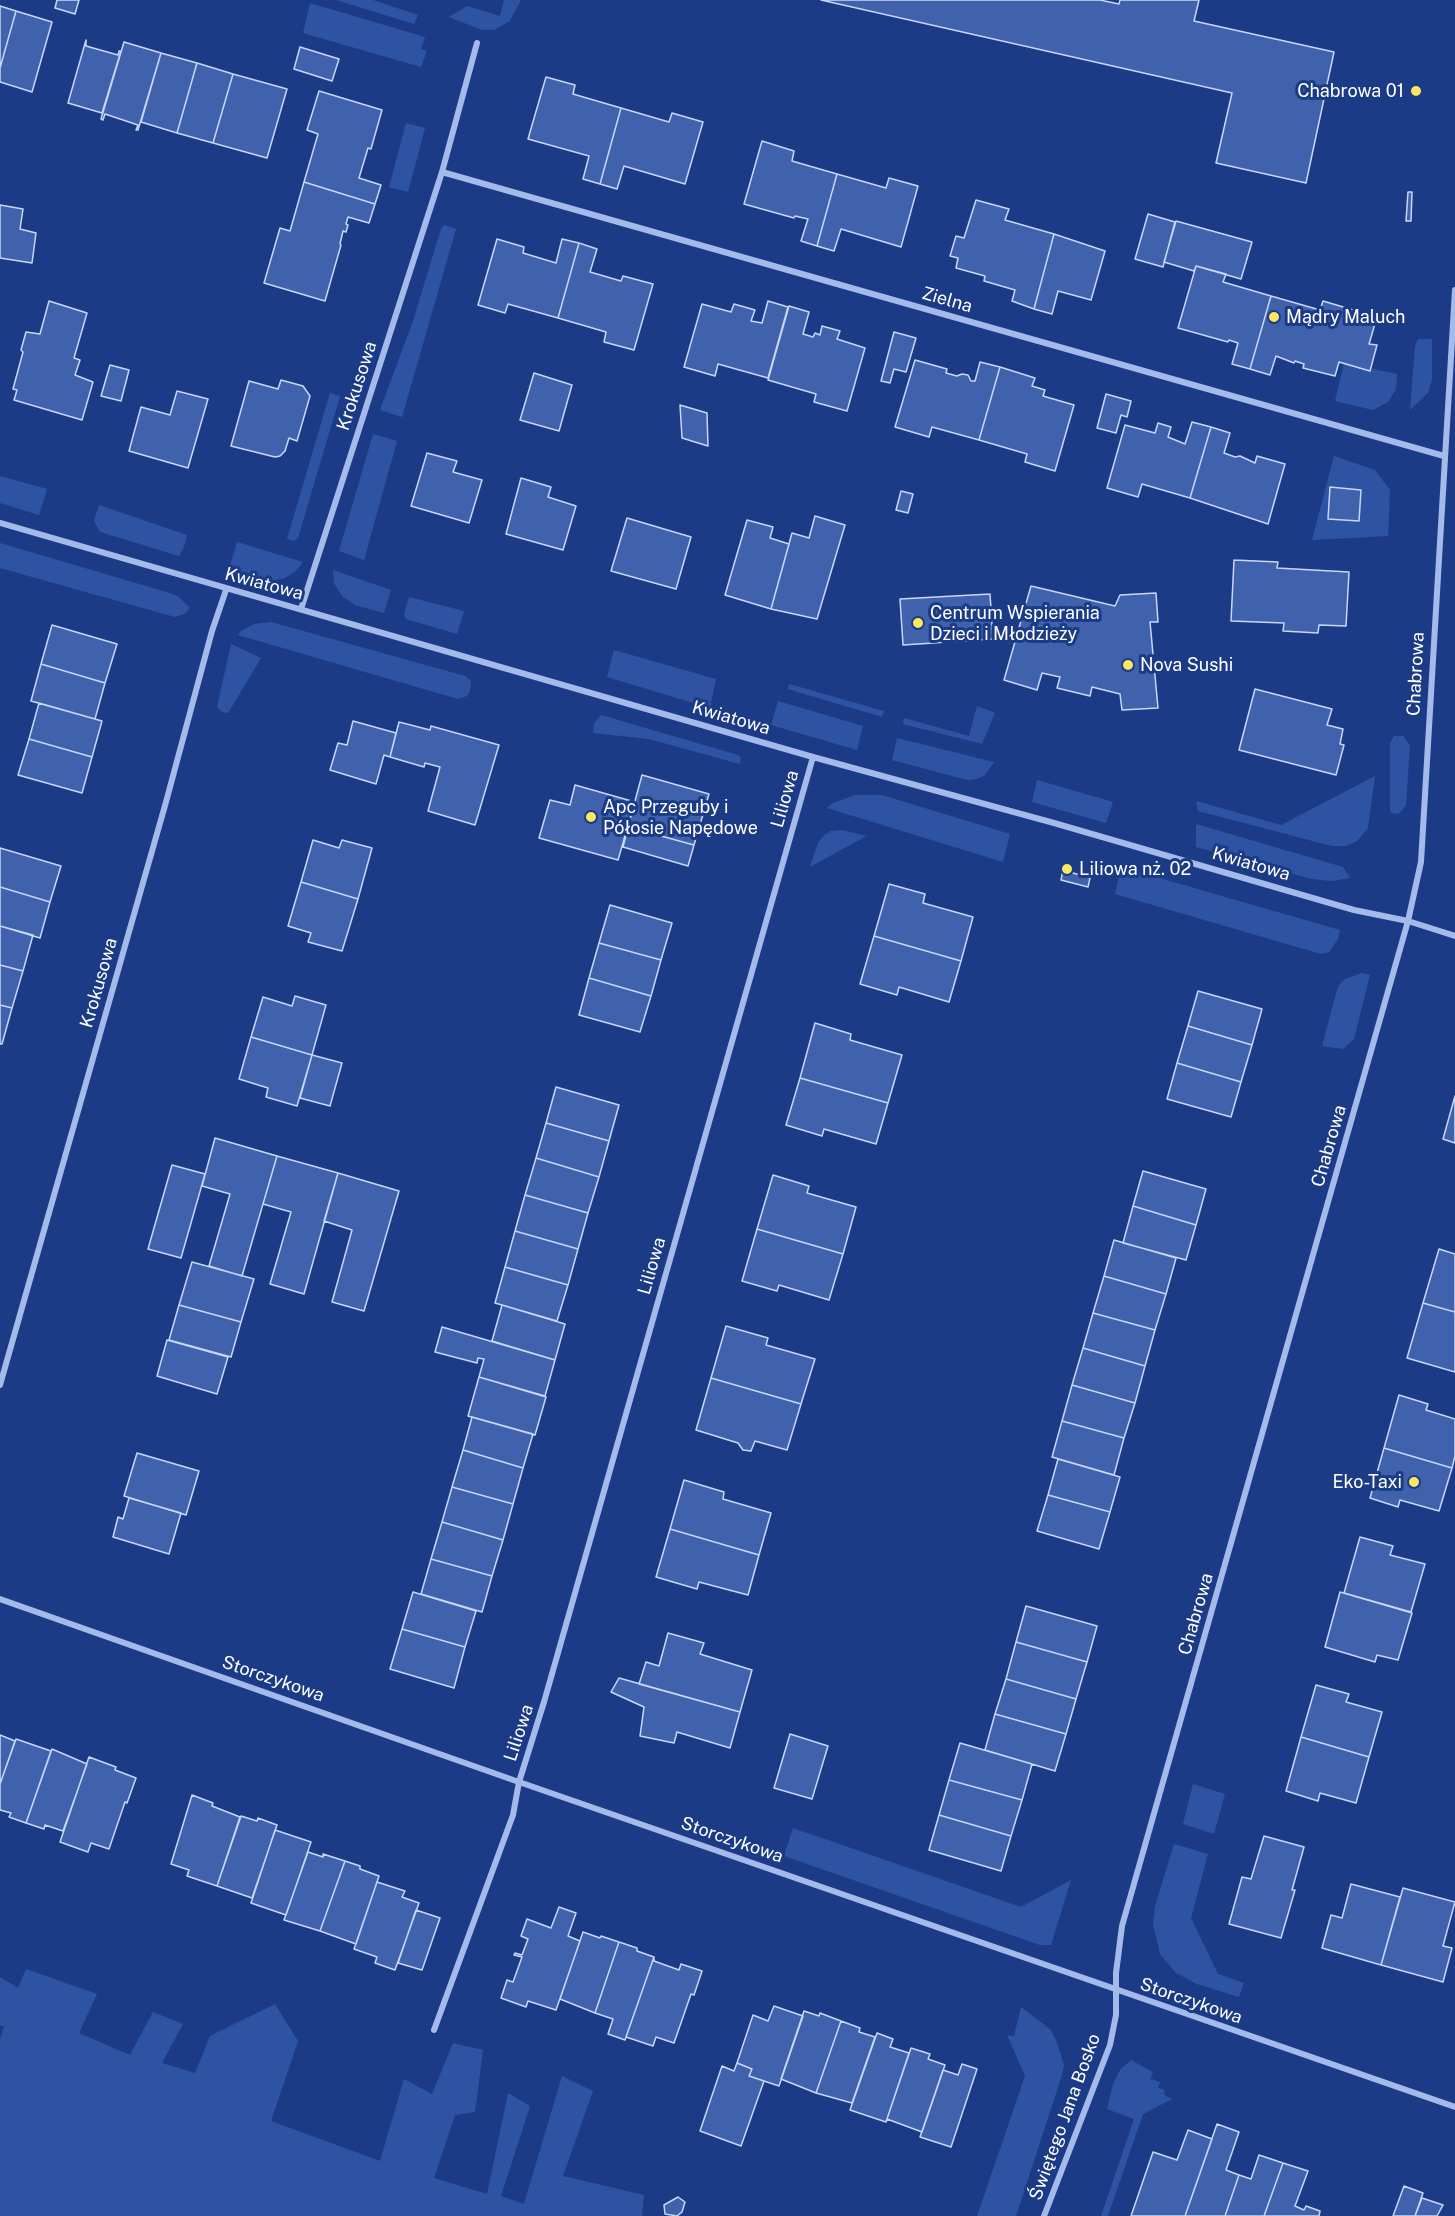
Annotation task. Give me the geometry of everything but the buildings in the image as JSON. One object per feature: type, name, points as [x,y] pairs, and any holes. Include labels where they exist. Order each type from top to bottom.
[{"type":"street","name":"Krokusowa","points":[[301,609],[442,172],[477,44]]},
{"type":"street","name":"Zielna","points":[[442,172],[1444,456]]},
{"type":"street","name":"Chabrowa","points":[[1117,1992],[1116,1973],[1122,1926],[1408,921],[1421,862],[1444,456],[1452,385],[1455,290]]},
{"type":"street","name":"Kwiatowa","points":[[0,523],[226,590],[301,609],[813,757],[1054,823],[1354,910],[1408,921],[1455,936]]},
{"type":"street","name":"Krokusowa","points":[[0,1385],[163,813],[212,631],[226,590]]},
{"type":"street","name":"Liliowa","points":[[434,2030],[513,1815],[519,1782],[551,1679],[813,757]]},
{"type":"street","name":"Storczykowa","points":[[0,1599],[1117,1992],[1455,2107]]},
{"type":"street","name":"Świętego Jana Bosko","points":[[1044,2216],[1110,2045],[1116,2015],[1117,1992]]},
{"type":"shaded area","points":[[336,0],[373,0],[418,15],[414,24]]},
{"type":"shaded area","points":[[504,0],[521,0],[510,21],[494,30],[482,30],[449,17],[467,6],[500,16]]},
{"type":"shaded area","points":[[310,3],[425,37],[421,49],[427,51],[421,67],[303,33]]},
{"type":"shaded area","points":[[406,123],[425,128],[408,192],[389,187]]},
{"type":"shaded area","points":[[444,225],[456,229],[402,417],[380,410],[413,321]]},
{"type":"shaded area","points":[[1418,339],[1432,339],[1432,380],[1428,393],[1410,410],[1415,346]]},
{"type":"shaded area","points":[[1344,363],[1397,374],[1396,389],[1388,402],[1373,410],[1335,401]]},
{"type":"shaded area","points":[[330,393],[340,396],[298,538],[294,541],[287,539]]},
{"type":"shaded area","points":[[373,434],[397,441],[364,560],[339,551]]},
{"type":"shaded area","points":[[1334,456],[1375,470],[1390,490],[1388,536],[1312,540]]},
{"type":"shaded area","points":[[0,476],[47,489],[39,515],[0,503]]},
{"type":"shaded area","points":[[99,505],[187,535],[179,556],[100,532],[94,521]]},
{"type":"shaded area","points":[[237,542],[303,562],[296,571],[285,578],[272,581],[229,569]]},
{"type":"shaded area","points":[[0,543],[178,596],[190,608],[184,614],[175,617],[0,568]]},
{"type":"shaded area","points":[[333,570],[391,590],[384,613],[355,605],[342,596],[334,583]]},
{"type":"shaded area","points":[[409,597],[464,611],[457,634],[406,619],[404,614]]},
{"type":"shaded area","points":[[271,622],[465,676],[471,681],[470,691],[467,696],[458,699],[238,635],[254,624]]},
{"type":"shaded area","points":[[231,644],[261,658],[228,713],[222,712],[217,707]]},
{"type":"shaded area","points":[[614,650],[716,679],[710,708],[607,677]]},
{"type":"shaded area","points":[[789,684],[884,711],[882,717],[788,689]]},
{"type":"shaded area","points":[[778,701],[863,726],[857,750],[771,725]]},
{"type":"shaded area","points":[[977,706],[995,713],[982,744],[903,724],[904,718],[969,736]]},
{"type":"shaded area","points":[[601,715],[738,755],[741,757],[740,764],[649,739],[593,733],[594,724]]},
{"type":"shaded area","points":[[1394,736],[1403,736],[1410,745],[1406,805],[1400,813],[1395,814],[1390,812],[1390,743]]},
{"type":"shaded area","points":[[897,738],[994,762],[985,775],[967,780],[892,760]]},
{"type":"shaded area","points":[[1375,776],[1368,828],[1357,841],[1346,846],[1332,846],[1198,811],[1196,801],[1281,825]]},
{"type":"shaded area","points":[[1037,780],[1113,802],[1106,823],[1032,802]]},
{"type":"shaded area","points":[[855,795],[882,795],[1010,834],[1003,862],[827,808],[831,804]]},
{"type":"shaded area","points":[[1196,824],[1343,867],[1350,878],[1332,881],[1312,879],[1196,847]]},
{"type":"shaded area","points":[[842,830],[866,836],[810,867],[818,843],[824,835],[831,831]]},
{"type":"shaded area","points":[[1121,867],[1340,930],[1338,939],[1329,952],[1321,954],[1115,894]]},
{"type":"shaded area","points":[[1362,973],[1370,975],[1354,1039],[1343,1049],[1322,1046],[1338,986],[1345,979]]},
{"type":"shaded area","points":[[1193,1784],[1225,1794],[1214,1834],[1183,1824]]},
{"type":"shaded area","points":[[793,1828],[1021,1907],[1071,1880],[1051,1945],[1040,1945],[784,1856]]},
{"type":"shaded area","points":[[1174,1844],[1208,1854],[1191,1918],[1218,1974],[1244,1983],[1239,1997],[1197,1984],[1176,1973],[1160,1954],[1153,1924],[1155,1906]]},
{"type":"shaded area","points":[[26,1969],[97,1994],[79,2033],[130,2055],[153,2012],[183,2024],[162,2063],[195,2073],[210,2036],[275,2004],[298,2041],[271,2121],[380,2161],[404,2079],[432,2094],[453,2043],[483,2050],[475,2112],[455,2115],[434,2178],[487,2194],[508,2093],[530,2106],[501,2196],[524,2204],[562,2076],[593,2091],[563,2176],[644,2195],[642,2216],[0,2216],[0,2039],[4,2027],[0,2025],[0,1977],[18,1988]]},
{"type":"shaded area","points":[[1021,2007],[1050,2029],[1064,2065],[1062,2075],[1016,2216],[977,2216],[1025,2076],[1007,2035],[1014,2036]]},
{"type":"shaded area","points":[[1131,2060],[1153,2072],[1150,2079],[1160,2082],[1158,2088],[1165,2090],[1164,2095],[1172,2099],[1143,2114],[1108,2216],[1101,2216],[1134,2119],[1107,2109],[1113,2084],[1120,2070]]},
{"type":"place","name":"Chabrowa 01","points":[[1416,91]]},
{"type":"place","name":"Mądry Maluch","points":[[1274,317]]},
{"type":"place","name":"Centrum Wspierania Dzieci i Młodzieży","points":[[918,623]]},
{"type":"place","name":"Nova Sushi","points":[[1128,665]]},
{"type":"place","name":"Apc Przeguby i Półosie Napędowe","points":[[591,817]]},
{"type":"place","name":"Liliowa nż. 02","points":[[1067,869]]},
{"type":"place","name":"Eko-Taxi","points":[[1414,1482]]}]
